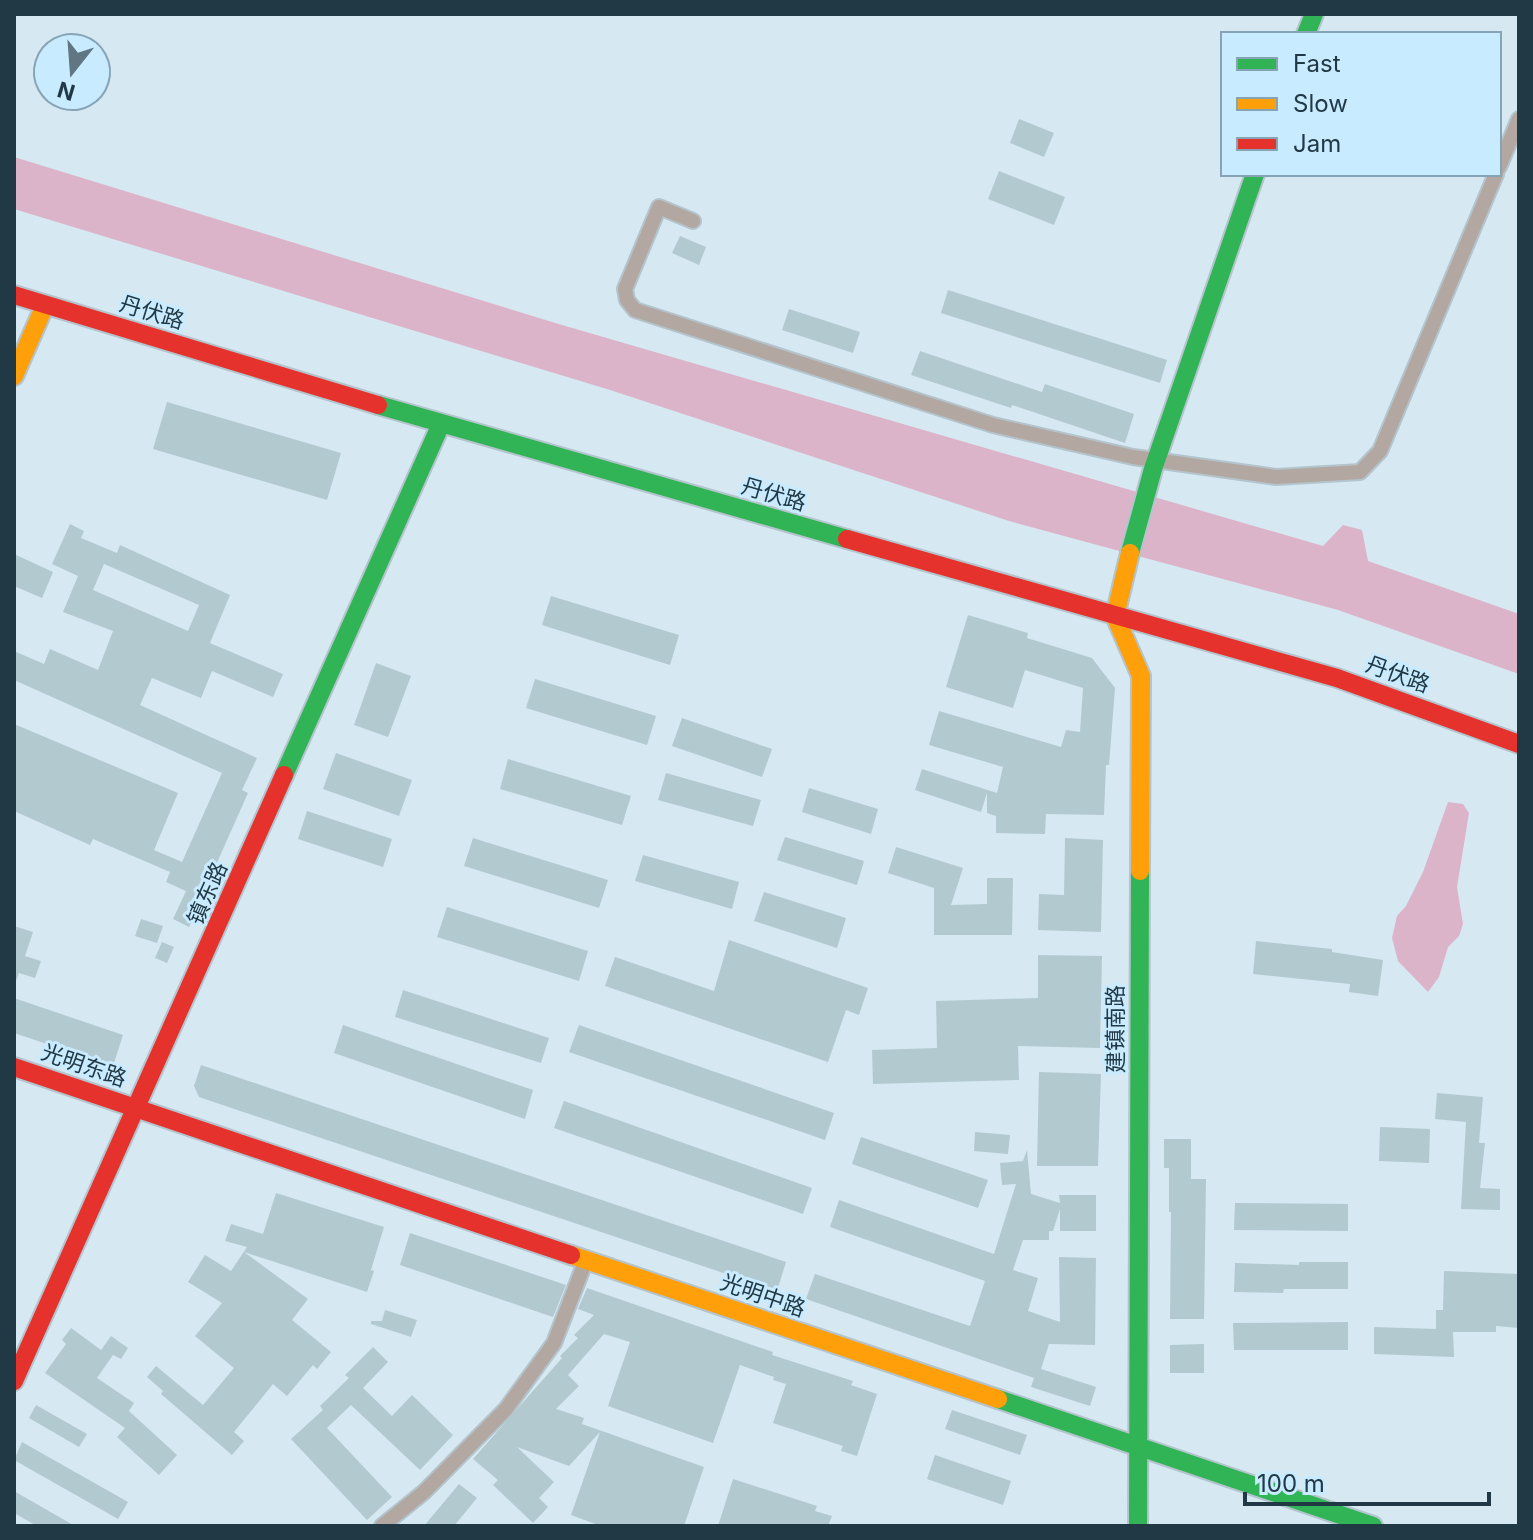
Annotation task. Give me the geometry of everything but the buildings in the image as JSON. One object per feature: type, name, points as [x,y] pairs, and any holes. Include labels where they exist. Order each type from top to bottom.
[{"type":"street","points":[[1501,162],[1519,119]]},
{"type":"street","points":[[1115,616],[1154,467],[1254,176]]},
{"type":"street","points":[[693,221],[659,207],[625,289],[627,300],[635,310],[993,425],[1133,457],[1154,467],[1276,477],[1360,472],[1380,451],[1495,176]]},
{"type":"street","name":"丹伏路","points":[[14,295],[441,424],[1337,678],[1519,744]]},
{"type":"street","points":[[14,376],[45,305]]},
{"type":"street","name":"镇东路","points":[[14,1381],[441,424]]},
{"type":"street","name":"建镇南路","points":[[1115,616],[1141,676],[1138,1526]]},
{"type":"street","name":"光明东路","points":[[14,1067],[138,1108]]},
{"type":"street","name":"光明中路","points":[[138,1108],[1373,1526]]},
{"type":"street","points":[[382,1526],[424,1492],[506,1409],[554,1343],[586,1260]]},
{"type":"shaded area","points":[[14,157],[562,325],[1323,546],[1343,525],[1362,530],[1368,561],[1519,614],[1519,674],[1338,610],[1009,521],[610,390],[14,209]]},
{"type":"shaded area","points":[[1448,802],[1463,804],[1469,813],[1457,887],[1463,924],[1459,936],[1448,947],[1439,977],[1428,992],[1398,961],[1392,938],[1397,916],[1406,906],[1423,872]]},
{"type":"traffic: fast","points":[[1307,32],[1314,14]]},
{"type":"traffic: fast","points":[[1130,553],[1153,469],[1254,176]]},
{"type":"traffic: fast","points":[[378,405],[847,539]]},
{"type":"traffic: fast","points":[[284,775],[441,424]]},
{"type":"traffic: fast","points":[[1138,1526],[1140,871]]},
{"type":"traffic: fast","points":[[998,1399],[1373,1526]]},
{"type":"traffic: slow","points":[[14,376],[45,305]]},
{"type":"traffic: slow","points":[[1130,553],[1115,616],[1141,676],[1140,871]]},
{"type":"traffic: slow","points":[[571,1255],[998,1399]]},
{"type":"traffic: jam","points":[[14,295],[378,405]]},
{"type":"traffic: jam","points":[[847,539],[1337,678],[1519,744]]},
{"type":"traffic: jam","points":[[14,1381],[284,775]]},
{"type":"traffic: jam","points":[[14,1067],[571,1255]]}]
